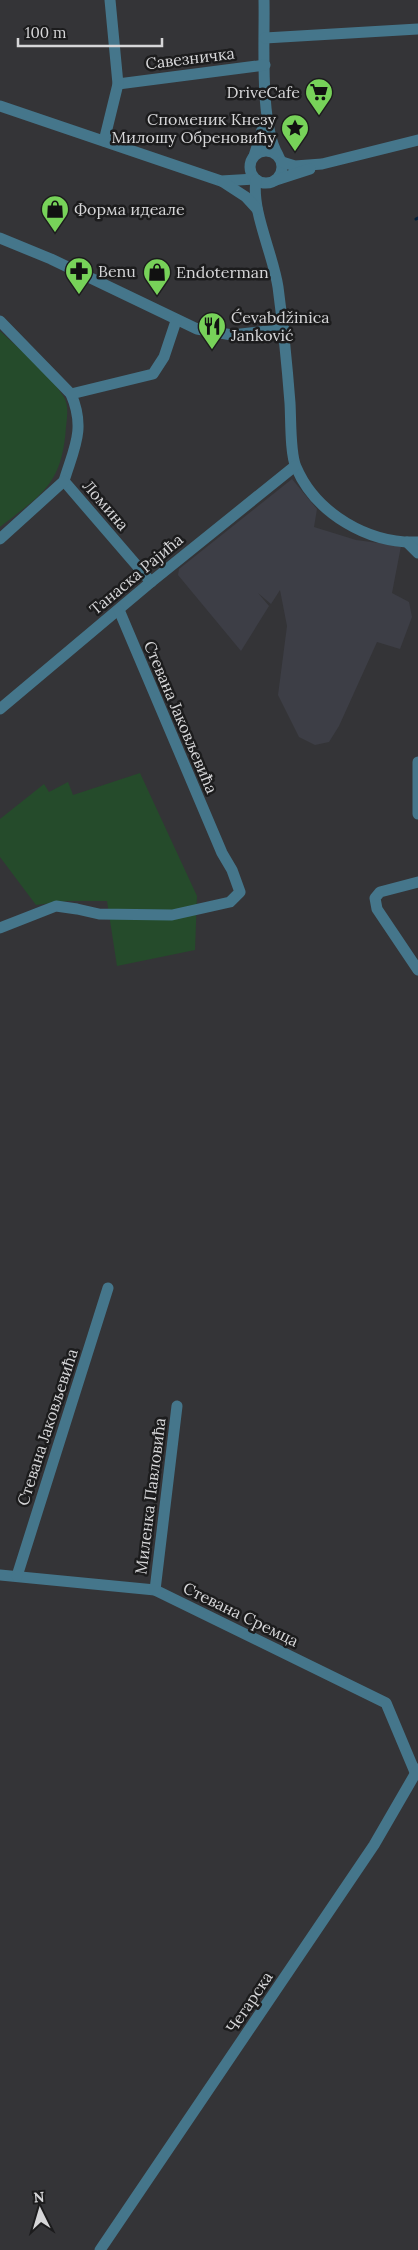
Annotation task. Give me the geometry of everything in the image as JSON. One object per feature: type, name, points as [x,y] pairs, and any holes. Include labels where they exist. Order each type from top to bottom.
[{"type":"street","points":[[104,141],[118,84],[110,0]]},
{"type":"street","points":[[259,212],[262,193],[282,172],[280,158],[272,143],[266,116],[264,0]]},
{"type":"street","points":[[265,38],[418,29]]},
{"type":"street","name":"Савезничка","points":[[118,84],[266,65]]},
{"type":"street","points":[[0,106],[221,181],[246,197],[259,212]]},
{"type":"street","points":[[266,116],[260,142],[252,160],[252,175],[256,180],[255,196],[276,276],[284,329],[295,466],[318,499],[344,521],[375,537],[412,542],[418,553]]},
{"type":"street","points":[[221,181],[236,177],[258,153],[268,150],[295,166],[322,164],[418,140]]},
{"type":"street","points":[[221,181],[256,180],[272,182],[306,172],[322,164]]},
{"type":"street","points":[[0,238],[51,259],[176,321],[197,329],[220,334],[247,334],[284,329]]},
{"type":"street","name":"Ломина","points":[[0,321],[71,394],[76,406],[79,431],[77,443],[64,481],[151,582]]},
{"type":"street","points":[[71,394],[153,374],[164,357],[176,321]]},
{"type":"street","name":"Танаска Рајића","points":[[0,709],[151,582],[295,466]]},
{"type":"street","points":[[0,539],[64,481]]},
{"type":"street","name":"Стевана Јаковљевића","points":[[0,928],[56,906],[77,908],[99,914],[172,915],[230,902],[240,892],[232,870],[214,836],[118,610]]},
{"type":"street","points":[[418,762],[418,814]]},
{"type":"street","points":[[418,882],[380,892],[375,898],[377,909],[418,970]]},
{"type":"street","name":"Стевана Јаковљевића","points":[[17,1576],[108,1288]]},
{"type":"street","name":"Миленка Павловића","points":[[155,1590],[177,1406]]},
{"type":"street","name":"Стевана Сремца","points":[[0,1575],[155,1590],[386,1703],[417,1770]]},
{"type":"street","name":"Чегарска","points":[[100,2250],[374,1845],[417,1770]]},
{"type":"shaded area","points":[[292,479],[317,509],[314,527],[356,540],[401,546],[392,593],[409,602],[412,617],[400,649],[377,642],[339,726],[329,742],[315,745],[299,737],[278,695],[287,626],[280,590],[271,604],[258,593],[269,606],[241,651],[178,575],[179,569]]},
{"type":"green space","points":[[0,331],[34,362],[58,388],[67,404],[67,412],[64,447],[54,475],[38,496],[0,527]]},
{"type":"green space","points":[[140,773],[197,896],[195,950],[117,966],[107,901],[68,901],[36,905],[0,857],[0,819],[44,784],[49,792],[68,782],[73,795]]},
{"type":"place","name":"DriveCafe","points":[[319,116]]},
{"type":"place","name":"Споменик Кнезу Милошу Обреновићу","points":[[295,152]]},
{"type":"place","name":"Форма идеале","points":[[55,233]]},
{"type":"place","name":"Benu","points":[[79,295]]},
{"type":"place","name":"Endoterman","points":[[157,296]]},
{"type":"place","name":"Ćevabdžinica Janković","points":[[212,350]]}]
